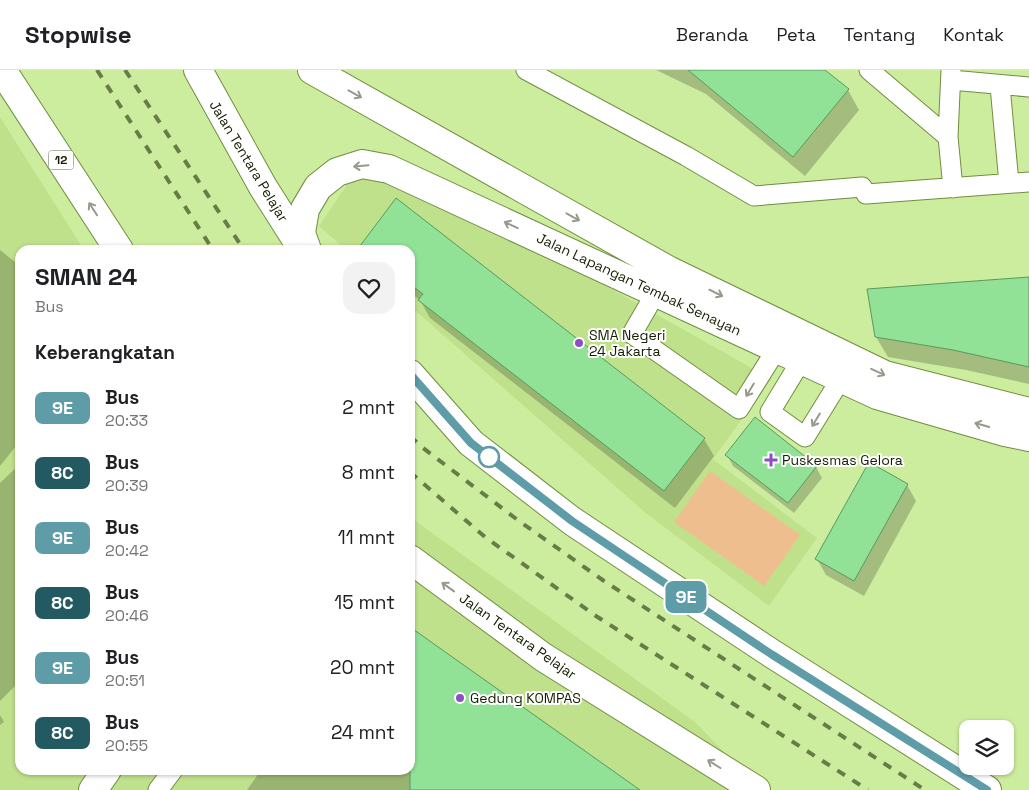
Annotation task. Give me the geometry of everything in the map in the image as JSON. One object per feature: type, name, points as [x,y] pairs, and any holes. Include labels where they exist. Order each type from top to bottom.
[{"type":"main road","name":"12","points":[[2,70],[116,245]]},
{"type":"main road","name":"Jalan Tentara Pelajar","points":[[198,70],[263,187],[302,245]]},
{"type":"main road","name":"Jalan Lapangan Tembak Senayan","points":[[312,70],[662,281]]},
{"type":"main road","name":"Jalan Lapangan Tembak Senayan","points":[[304,245],[302,233],[305,209],[318,187],[337,172],[362,164],[389,169],[662,281],[847,369],[885,375],[1029,412]]},
{"type":"main road","name":"Jalan Lapangan Tembak Senayan","points":[[847,369],[877,395],[1005,432],[1029,437]]},
{"type":"main road","points":[[415,380],[471,443],[572,521],[771,654],[987,790]]},
{"type":"main road","name":"Jalan Tentara Pelajar","points":[[415,563],[543,657],[756,790]]},
{"type":"main road","points":[[93,790],[104,775]]},
{"type":"lane","points":[[526,70],[686,156],[754,196],[862,187],[866,194],[1029,182]]},
{"type":"lane","points":[[869,70],[948,137]]},
{"type":"lane","points":[[953,188],[948,137],[951,75],[1000,86],[1029,87]]},
{"type":"lane","points":[[1000,86],[1009,183]]},
{"type":"lane","points":[[662,281],[632,334],[739,409],[783,339]]},
{"type":"lane","points":[[807,351],[770,412],[805,437],[847,369]]},
{"type":"lane","points":[[158,790],[168,775]]},
{"type":"shaded area","points":[[0,117],[81,245],[15,245],[15,775],[415,775],[415,521],[695,722],[761,790],[0,790]]},
{"type":"shaded area","name":"SMA Negeri 24 Jakarta","points":[[369,152],[771,379],[713,459],[817,538],[769,606],[647,514],[415,310],[415,245],[340,245],[319,226]]},
{"type":"shaded area","points":[[710,471],[800,535],[764,586],[674,522]]},
{"type":"building","points":[[688,70],[825,70],[849,89],[793,157]]},
{"type":"building","points":[[396,198],[705,438],[664,491],[418,300],[423,294],[415,288],[415,245],[361,245]]},
{"type":"building","points":[[1029,277],[1029,367],[953,350],[875,337],[867,289]]},
{"type":"building","name":"Puskesmas Gelora","points":[[755,417],[817,466],[788,503],[725,455]]},
{"type":"building","points":[[869,462],[908,484],[854,581],[815,559]]},
{"type":"building","name":"Gedung KOMPAS","points":[[415,631],[640,790],[410,790],[410,775],[415,775]]},
{"type":"railway","points":[[97,70],[210,245]]},
{"type":"railway","points":[[125,70],[241,245]]},
{"type":"railway","points":[[415,441],[519,521],[604,581],[925,790]]},
{"type":"railway","points":[[415,476],[485,537],[596,616],[868,790]]},
{"type":"bus line","name":"9E","points":[[415,380],[471,443],[572,521],[771,654],[987,790]]},
{"type":"place","name":"SMA Negeri 24 Jakarta","points":[[579,343]]},
{"type":"place","name":"Puskesmas Gelora","points":[[771,460]]},
{"type":"place","name":"Gedung KOMPAS","points":[[460,698]]}]
